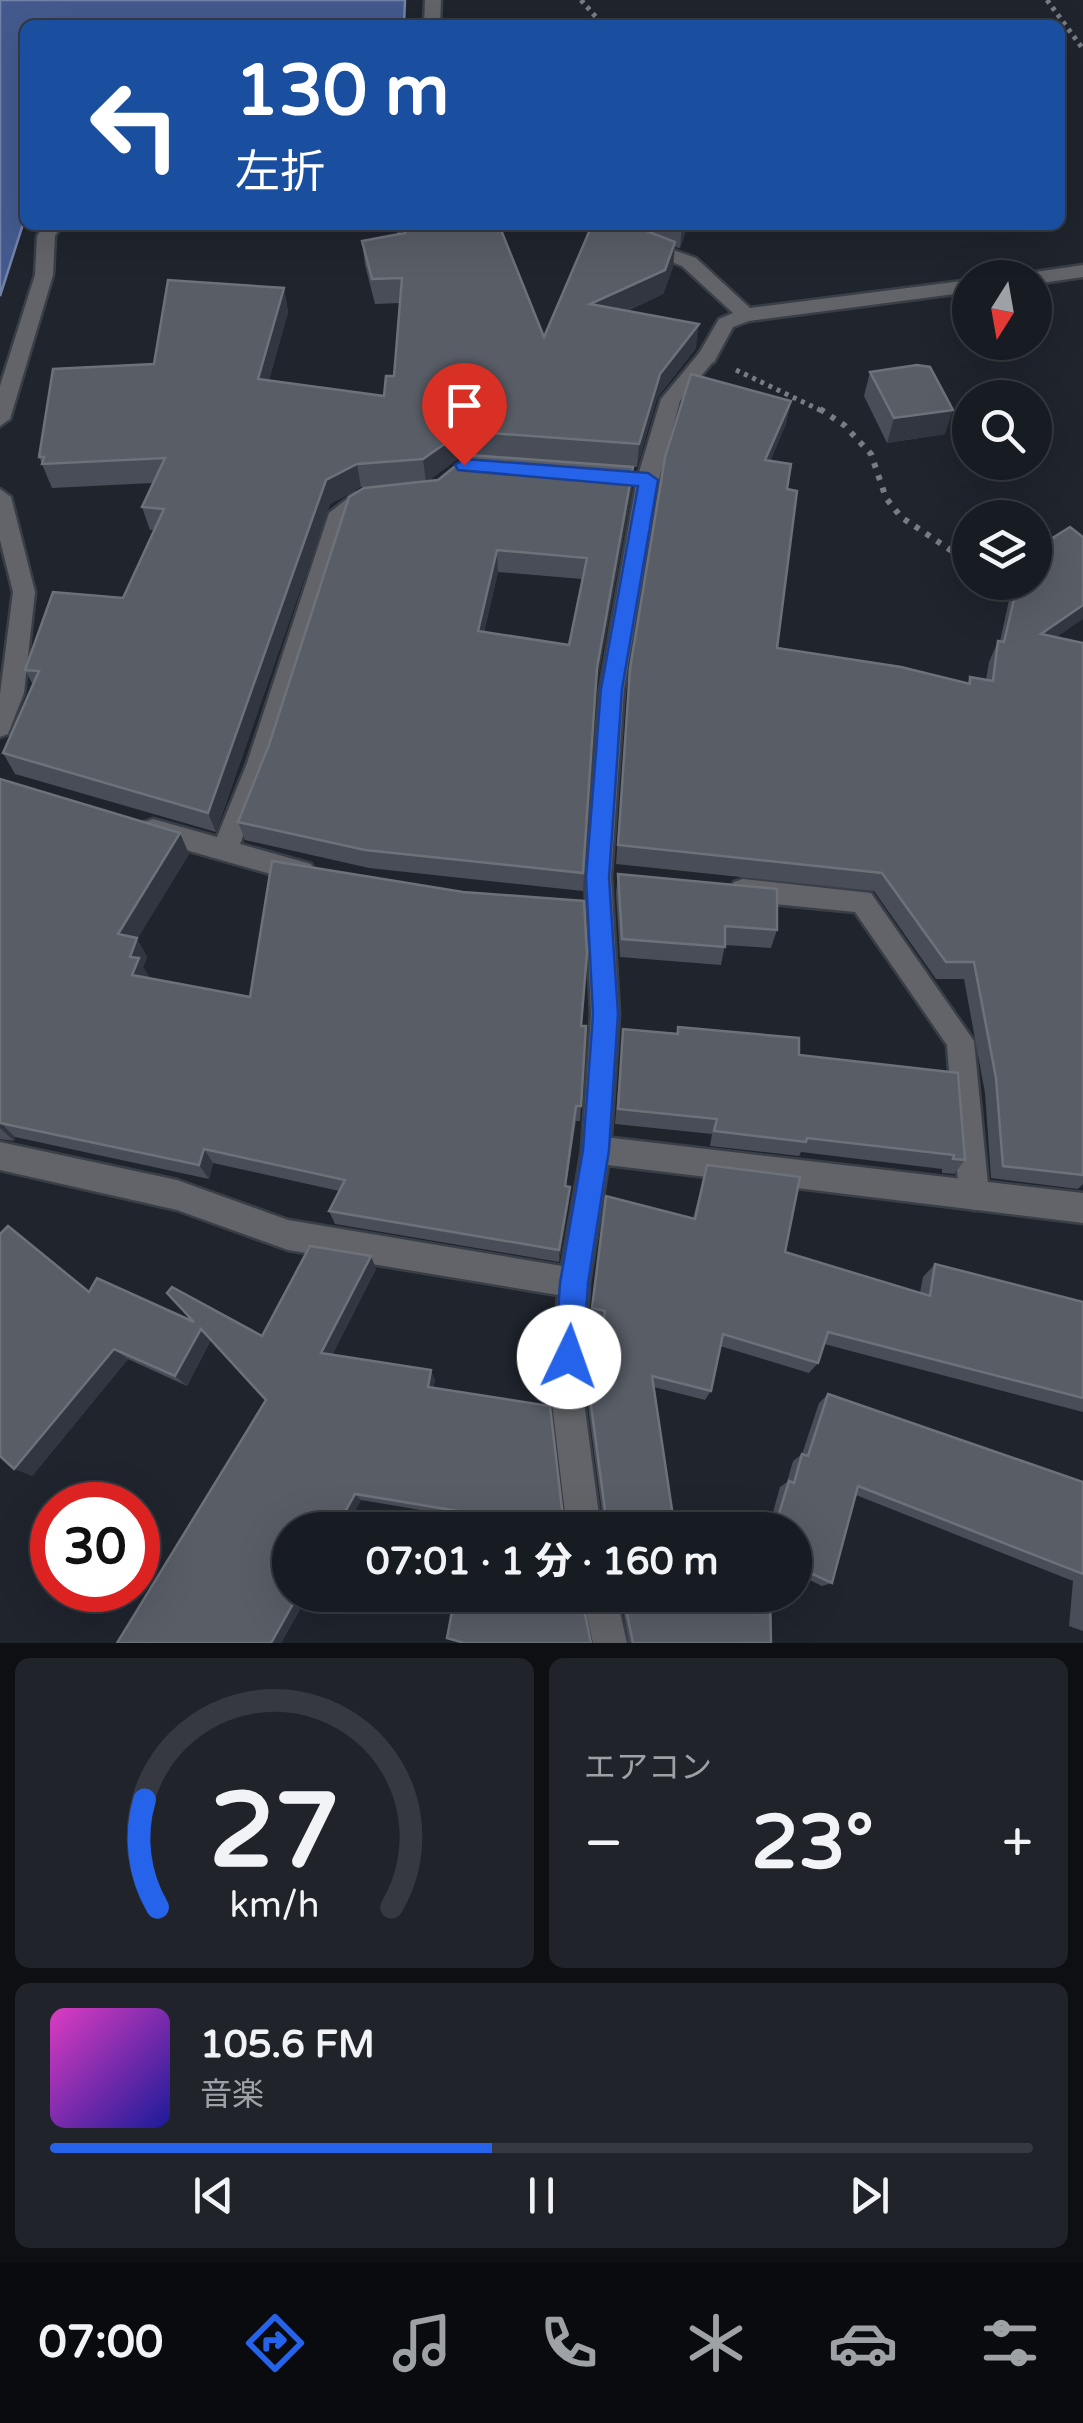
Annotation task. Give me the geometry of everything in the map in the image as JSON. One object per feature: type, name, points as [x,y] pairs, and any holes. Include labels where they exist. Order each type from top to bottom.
[{"type":"street","points":[[0,419],[44,275],[46,236],[50,230]]},
{"type":"street","points":[[600,230],[689,262],[746,315]]},
{"type":"street","points":[[1052,276],[1083,272]]},
{"type":"street","points":[[582,1512],[567,1394],[574,1283],[596,1150],[605,1014],[590,906],[607,878],[612,689],[639,479],[671,399],[707,357],[726,323],[746,315],[952,288]]},
{"type":"street","points":[[225,850],[259,763],[340,512],[361,500],[396,496]]},
{"type":"street","points":[[0,497],[24,592],[12,693],[0,727]]},
{"type":"street","points":[[122,820],[294,870],[332,876]]},
{"type":"street","points":[[711,888],[862,901],[960,1041],[974,1195]]},
{"type":"street","points":[[596,1150],[1083,1208]]},
{"type":"street","points":[[0,1156],[176,1195],[288,1234],[574,1283]]},
{"type":"street","points":[[603,1612],[610,1643]]},
{"type":"path","points":[[581,0],[599,20]]},
{"type":"path","points":[[1065,24],[1083,49]]},
{"type":"path","points":[[707,357],[796,396],[844,425],[873,456],[887,500],[936,546],[952,554]]},
{"type":"water","points":[[0,0],[405,0],[404,20],[20,20],[21,230],[0,296]]},
{"type":"building","points":[[404,230],[501,230],[544,337],[590,230],[644,230],[675,242],[665,270],[590,304],[699,324],[660,374],[639,444],[463,431],[423,459],[357,464],[326,480],[208,813],[3,753],[39,671],[25,670],[53,592],[123,598],[164,509],[142,507],[165,458],[42,464],[44,457],[39,457],[53,369],[154,364],[168,280],[284,288],[258,379],[384,396],[386,376],[394,376],[402,278],[372,279],[362,241],[405,233]]},
{"type":"building","points":[[917,365],[930,367],[952,410],[894,418],[870,372]]},
{"type":"building","points":[[691,374],[791,401],[765,460],[791,464],[787,489],[797,491],[777,648],[901,667],[970,684],[970,677],[993,681],[998,641],[1004,642],[1014,600],[1052,600],[1052,538],[1070,527],[1083,537],[1083,605],[1041,634],[1083,643],[1083,1175],[1003,1166],[996,1078],[974,962],[946,962],[882,873],[618,845],[630,669],[665,457]]},
{"type":"building","points":[[469,455],[633,467],[597,668],[583,873],[365,850],[238,822],[269,745],[349,497],[364,488],[438,480]],"holes":[[[497,550],[587,558],[569,645],[478,631]]]},
{"type":"building","points":[[0,779],[180,833],[118,934],[137,938],[130,957],[139,958],[132,975],[250,997],[272,861],[463,892],[584,901],[587,953],[581,1026],[586,1026],[581,1106],[576,1106],[565,1186],[570,1187],[559,1250],[329,1211],[345,1180],[204,1149],[199,1165],[0,1123]]},
{"type":"building","points":[[618,874],[777,889],[777,930],[725,926],[725,947],[622,939]]},
{"type":"building","points":[[678,1027],[799,1038],[799,1055],[958,1073],[965,1160],[953,1159],[954,1155],[807,1138],[806,1142],[714,1131],[717,1119],[618,1109],[623,1029],[678,1034]]},
{"type":"building","points":[[707,1165],[800,1177],[785,1252],[930,1296],[935,1264],[1083,1302],[1083,1398],[828,1332],[818,1363],[723,1334],[711,1391],[652,1376],[672,1512],[605,1512],[589,1390],[605,1311],[592,1308],[606,1196],[695,1219]]},
{"type":"building","points":[[8,1226],[89,1292],[97,1278],[194,1322],[167,1293],[172,1287],[262,1336],[310,1246],[371,1256],[321,1353],[431,1370],[428,1387],[550,1406],[562,1512],[464,1512],[355,1494],[345,1512],[272,1512],[272,1612],[288,1612],[271,1643],[117,1643],[136,1612],[160,1612],[160,1573],[266,1400],[201,1329],[175,1376],[114,1349],[14,1469],[0,1456],[0,1234]]},
{"type":"building","points":[[828,1394],[1083,1482],[1083,1574],[858,1486],[832,1583],[812,1574],[812,1512],[780,1512],[789,1481],[794,1483],[802,1454],[808,1456]]},
{"type":"building","points":[[452,1612],[585,1612],[591,1643],[464,1643],[447,1638]]},
{"type":"building","points":[[627,1612],[770,1612],[771,1643],[633,1643]]},
{"type":"route","points":[[464,465],[648,480],[612,689],[598,878],[605,1014],[596,1150],[574,1283],[569,1357]]}]
